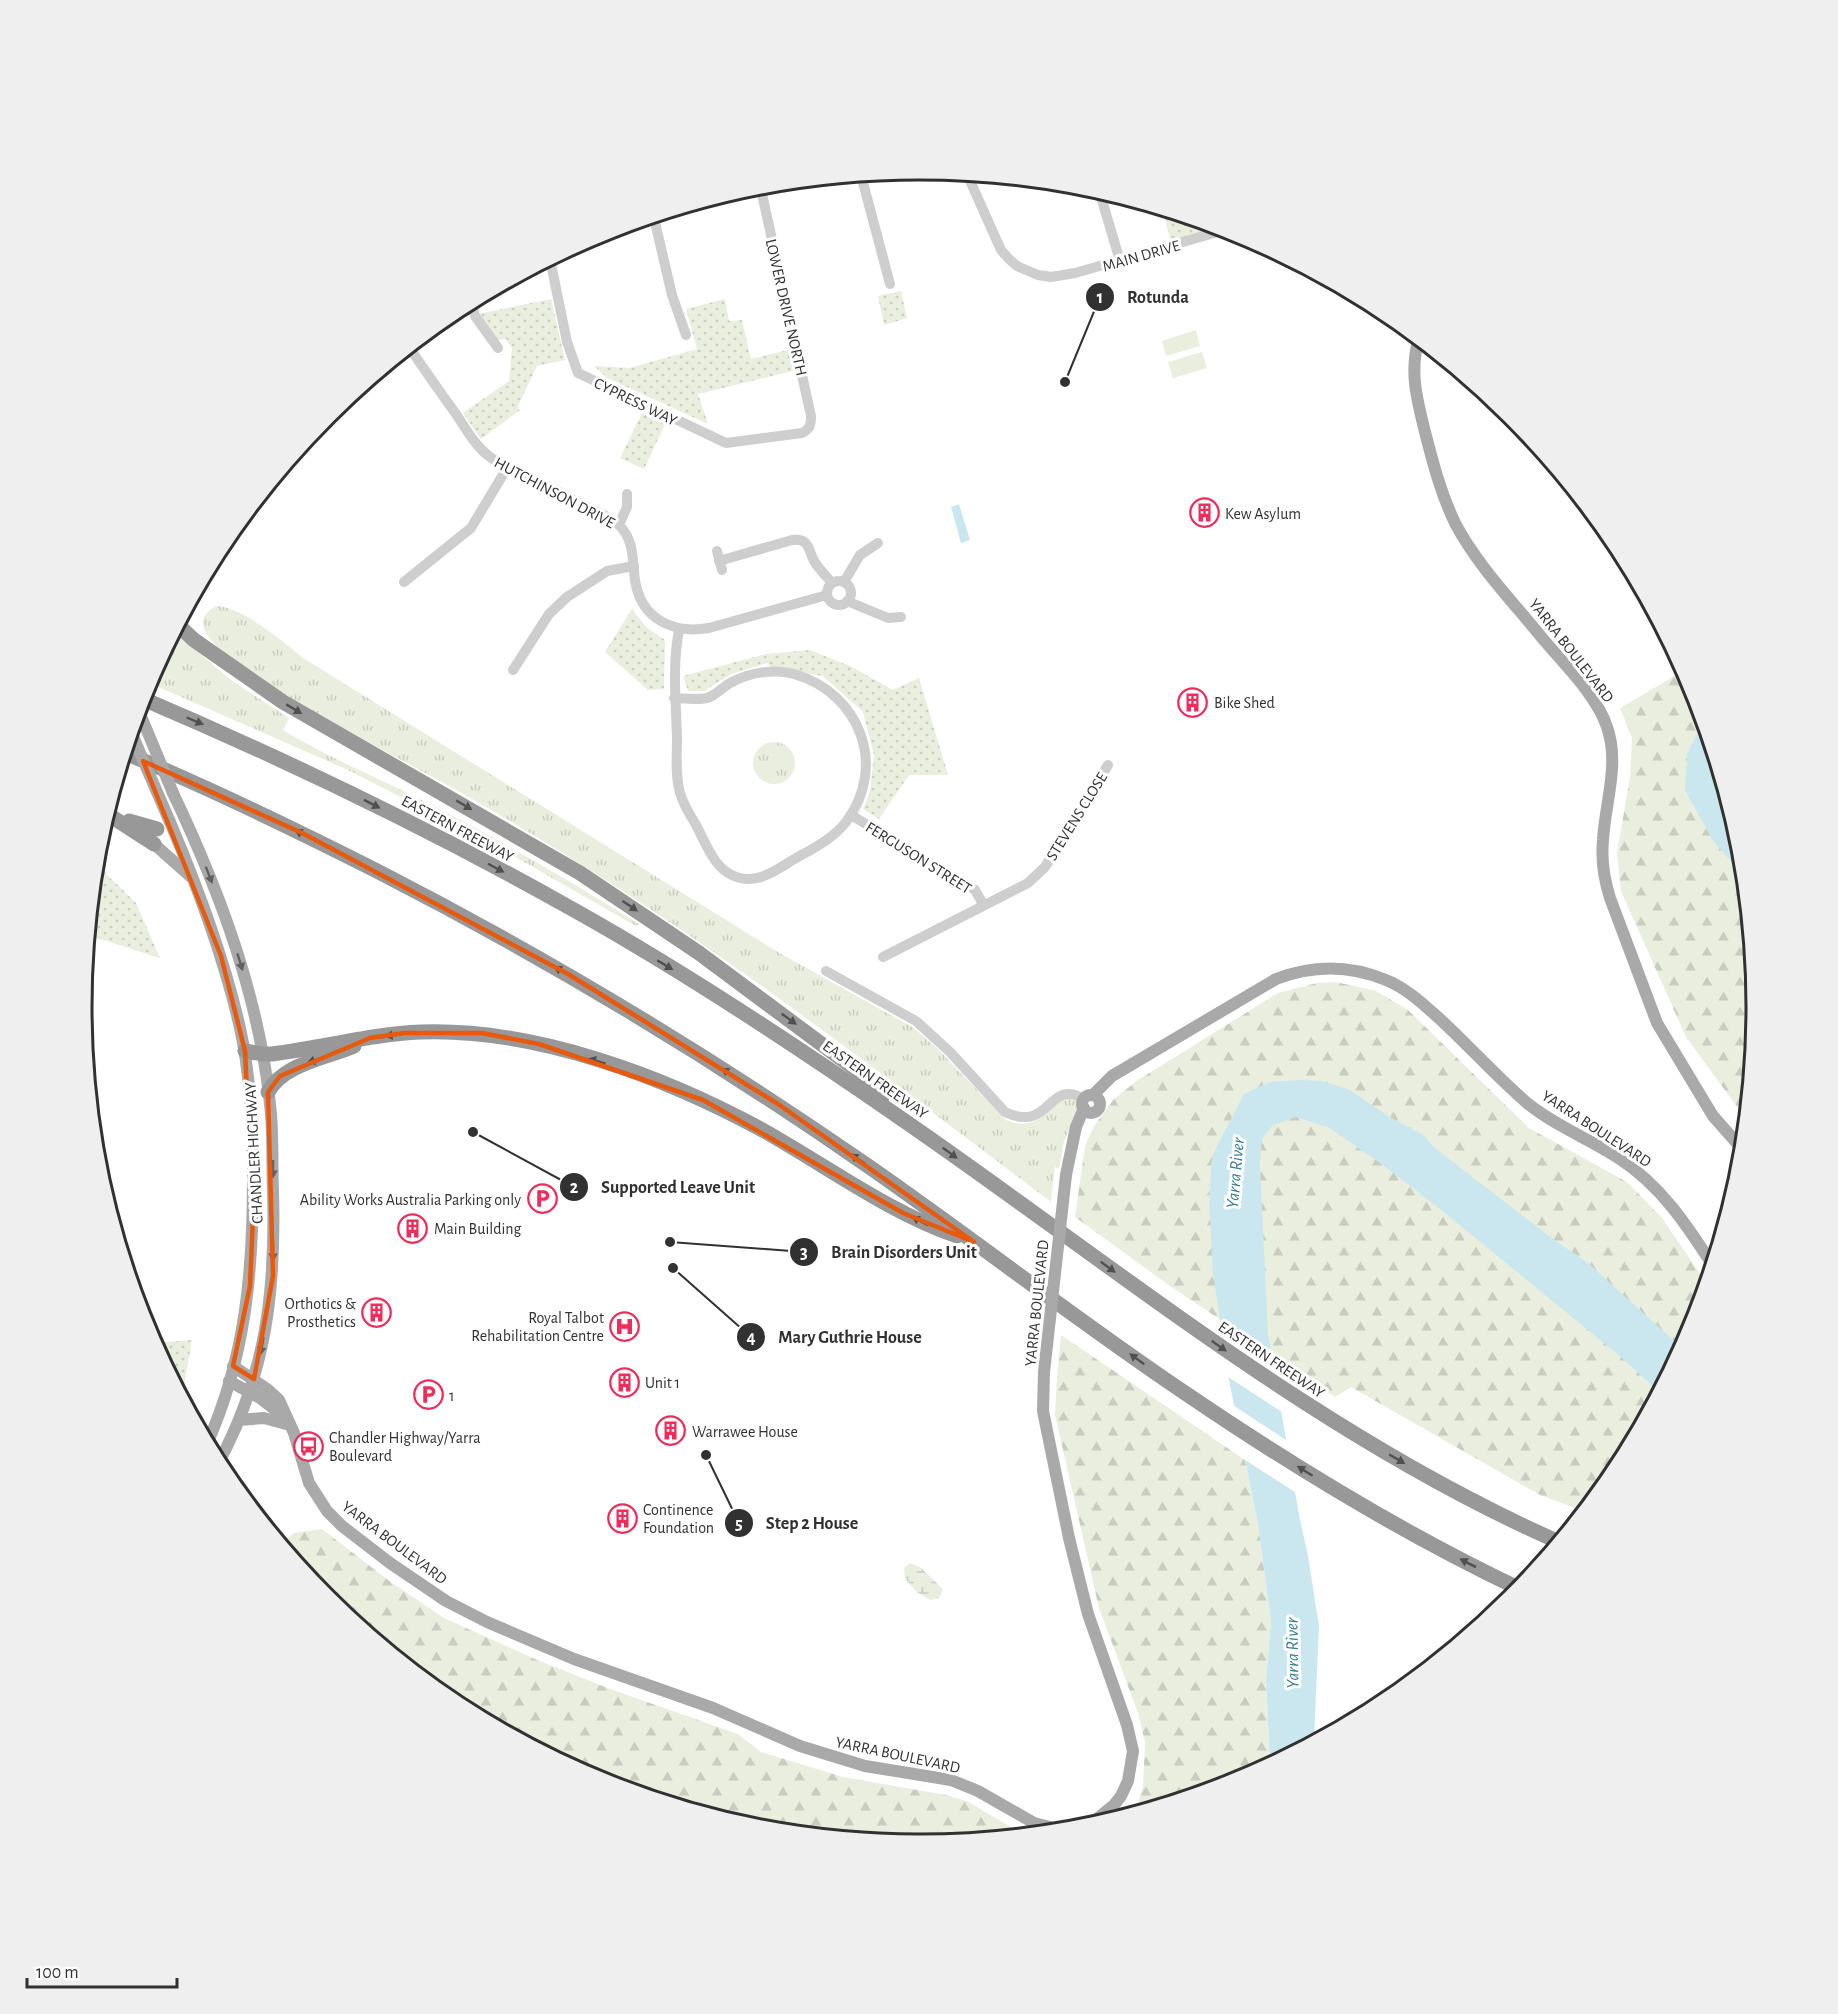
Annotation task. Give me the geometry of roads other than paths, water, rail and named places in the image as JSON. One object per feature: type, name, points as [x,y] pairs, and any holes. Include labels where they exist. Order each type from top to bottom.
[{"type":"highway","points":[[183,630],[194,640],[284,702],[580,873],[699,953],[855,1069],[903,1119]]},
{"type":"highway","name":"EASTERN FREEWAY","points":[[150,702],[325,780],[575,911],[780,1036],[903,1119],[1172,1313],[1346,1430],[1441,1485],[1552,1539]]},
{"type":"highway","points":[[131,756],[302,833],[445,906],[568,974],[684,1043],[778,1104],[1253,1439],[1355,1502],[1511,1585]]},
{"type":"highway","points":[[114,815],[165,829]]},
{"type":"highway","points":[[245,1051],[263,1054],[419,1032],[482,1033],[539,1044],[633,1072],[686,1093],[732,1114],[931,1228],[974,1242]]},
{"type":"highway","points":[[268,1092],[274,1082],[284,1073],[370,1038]]},
{"type":"main road","name":"YARRA BOULEVARD","points":[[1417,346],[1413,361],[1414,383],[1443,494],[1456,524],[1475,554],[1586,692],[1605,720],[1612,759],[1602,854],[1605,883],[1657,1023],[1713,1116],[1735,1141]]},
{"type":"main road","name":"CHANDLER HIGHWAY","points":[[143,720],[225,916],[253,1008],[268,1092],[272,1134],[273,1276],[260,1357],[254,1379],[239,1420],[223,1454]]},
{"type":"main road","name":"CHANDLER HIGHWAY","points":[[135,742],[165,829],[191,877],[222,956],[245,1051],[252,1111],[253,1217],[250,1286],[234,1366],[211,1435]]},
{"type":"main road","points":[[173,793],[165,829],[191,877]]},
{"type":"main road","name":"YARRA BOULEVARD","points":[[1104,1813],[1121,1796],[1128,1781],[1133,1751],[1127,1725],[1088,1614],[1071,1548],[1044,1418],[1043,1398],[1066,1175],[1076,1127],[1091,1103],[1136,1063],[1259,987],[1284,976],[1322,968],[1346,969],[1375,976],[1401,988],[1421,1002],[1541,1114],[1618,1158],[1647,1179],[1675,1208],[1708,1257]]},
{"type":"main road","name":"YARRA BOULEVARD","points":[[234,1366],[277,1398],[290,1422],[309,1483],[327,1511],[342,1526],[397,1569],[455,1606],[574,1659],[713,1708],[800,1746],[865,1766],[951,1780],[978,1791],[1034,1823],[1041,1825]]},
{"type":"main road","points":[[230,1381],[250,1392],[290,1422]]},
{"type":"main road","points":[[239,1420],[264,1418],[290,1422]]},
{"type":"street","points":[[863,181],[890,284]]},
{"type":"street","name":"MAIN DRIVE","points":[[971,181],[1000,250],[1017,266],[1038,275],[1051,277],[1075,273],[1213,233]]},
{"type":"street","name":"LOWER DRIVE NORTH","points":[[761,195],[811,416],[808,429]]},
{"type":"street","points":[[1102,200],[1120,261]]},
{"type":"street","points":[[655,222],[672,295],[686,335]]},
{"type":"street","name":"CYPRESS WAY","points":[[551,266],[567,342],[578,373],[726,443],[802,433],[808,429]]},
{"type":"street","points":[[473,310],[475,316],[498,348]]},
{"type":"street","name":"HUTCHINSON DRIVE","points":[[413,353],[479,448],[507,468],[530,477],[619,525],[633,550],[635,582],[640,598],[649,611],[664,623],[679,630]]},
{"type":"street","points":[[404,582],[471,528],[507,468]]},
{"type":"street","points":[[619,525],[627,507],[627,494]]},
{"type":"street","points":[[719,561],[801,539],[809,546],[816,565],[832,583]]},
{"type":"street","points":[[844,582],[860,555],[878,543]]},
{"type":"street","points":[[513,670],[549,614],[567,597],[607,571],[634,566]]},
{"type":"street","points":[[844,582],[850,590],[847,601],[834,604],[827,596],[828,588],[832,583],[844,582]]},
{"type":"street","points":[[674,698],[708,698],[733,681],[766,672],[783,672],[801,676],[830,691],[849,711],[861,734],[866,764],[865,780],[859,800],[841,828],[830,837],[767,876],[746,879],[726,873],[714,858],[680,793],[674,698],[674,653],[679,630],[693,631],[709,628],[827,596]]},
{"type":"street","points":[[847,601],[888,618],[901,617]]},
{"type":"street","name":"STEVENS CLOSE","points":[[883,957],[1028,883],[1045,867],[1108,765]]},
{"type":"street","name":"FERGUSON STREET","points":[[851,815],[975,890],[983,904]]},
{"type":"street","points":[[826,971],[916,1021],[950,1052],[1005,1112],[1017,1118],[1029,1118],[1041,1112],[1063,1094],[1075,1094],[1091,1103]]},
{"type":"water","points":[[959,504],[970,540],[961,543],[951,507]]},
{"type":"water","points":[[1699,730],[1718,793],[1734,864],[1713,841],[1685,790],[1687,754]]},
{"type":"water","name":"Yarra River","points":[[1322,1081],[1350,1090],[1388,1116],[1423,1135],[1436,1149],[1553,1239],[1588,1263],[1675,1342],[1654,1387],[1621,1357],[1440,1209],[1383,1165],[1328,1127],[1296,1117],[1273,1125],[1262,1139],[1260,1165],[1268,1334],[1319,1626],[1314,1734],[1270,1756],[1266,1680],[1271,1621],[1258,1524],[1229,1380],[1213,1273],[1209,1202],[1212,1156],[1244,1094],[1270,1082]]},
{"type":"place","name":"Rotunda","points":[[1065,382]]},
{"type":"place","name":"Kew Asylum","points":[[1204,513]]},
{"type":"place","name":"Bike Shed","points":[[1193,702]]},
{"type":"place","name":"Supported Leave Unit","points":[[473,1132]]},
{"type":"place","name":"Ability Works Australia Parking only","points":[[542,1199]]},
{"type":"place","name":"Main Building","points":[[413,1228]]},
{"type":"place","name":"Brain Disorders Unit","points":[[670,1242]]},
{"type":"place","name":"Mary Guthrie House","points":[[673,1268]]},
{"type":"place","name":"Orthotics & Prosthetics","points":[[377,1312]]},
{"type":"place","name":"Royal Talbot Rehabilitation Centre","points":[[625,1326]]},
{"type":"place","name":"Unit 1","points":[[624,1382]]},
{"type":"place","name":"1","points":[[428,1395]]},
{"type":"place","name":"Warrawee House","points":[[671,1431]]},
{"type":"place","name":"Chandler Highway/Yarra Boulevard","points":[[308,1446]]},
{"type":"place","name":"Step 2 House","points":[[706,1455]]},
{"type":"place","name":"Continence Foundation","points":[[622,1518]]}]
